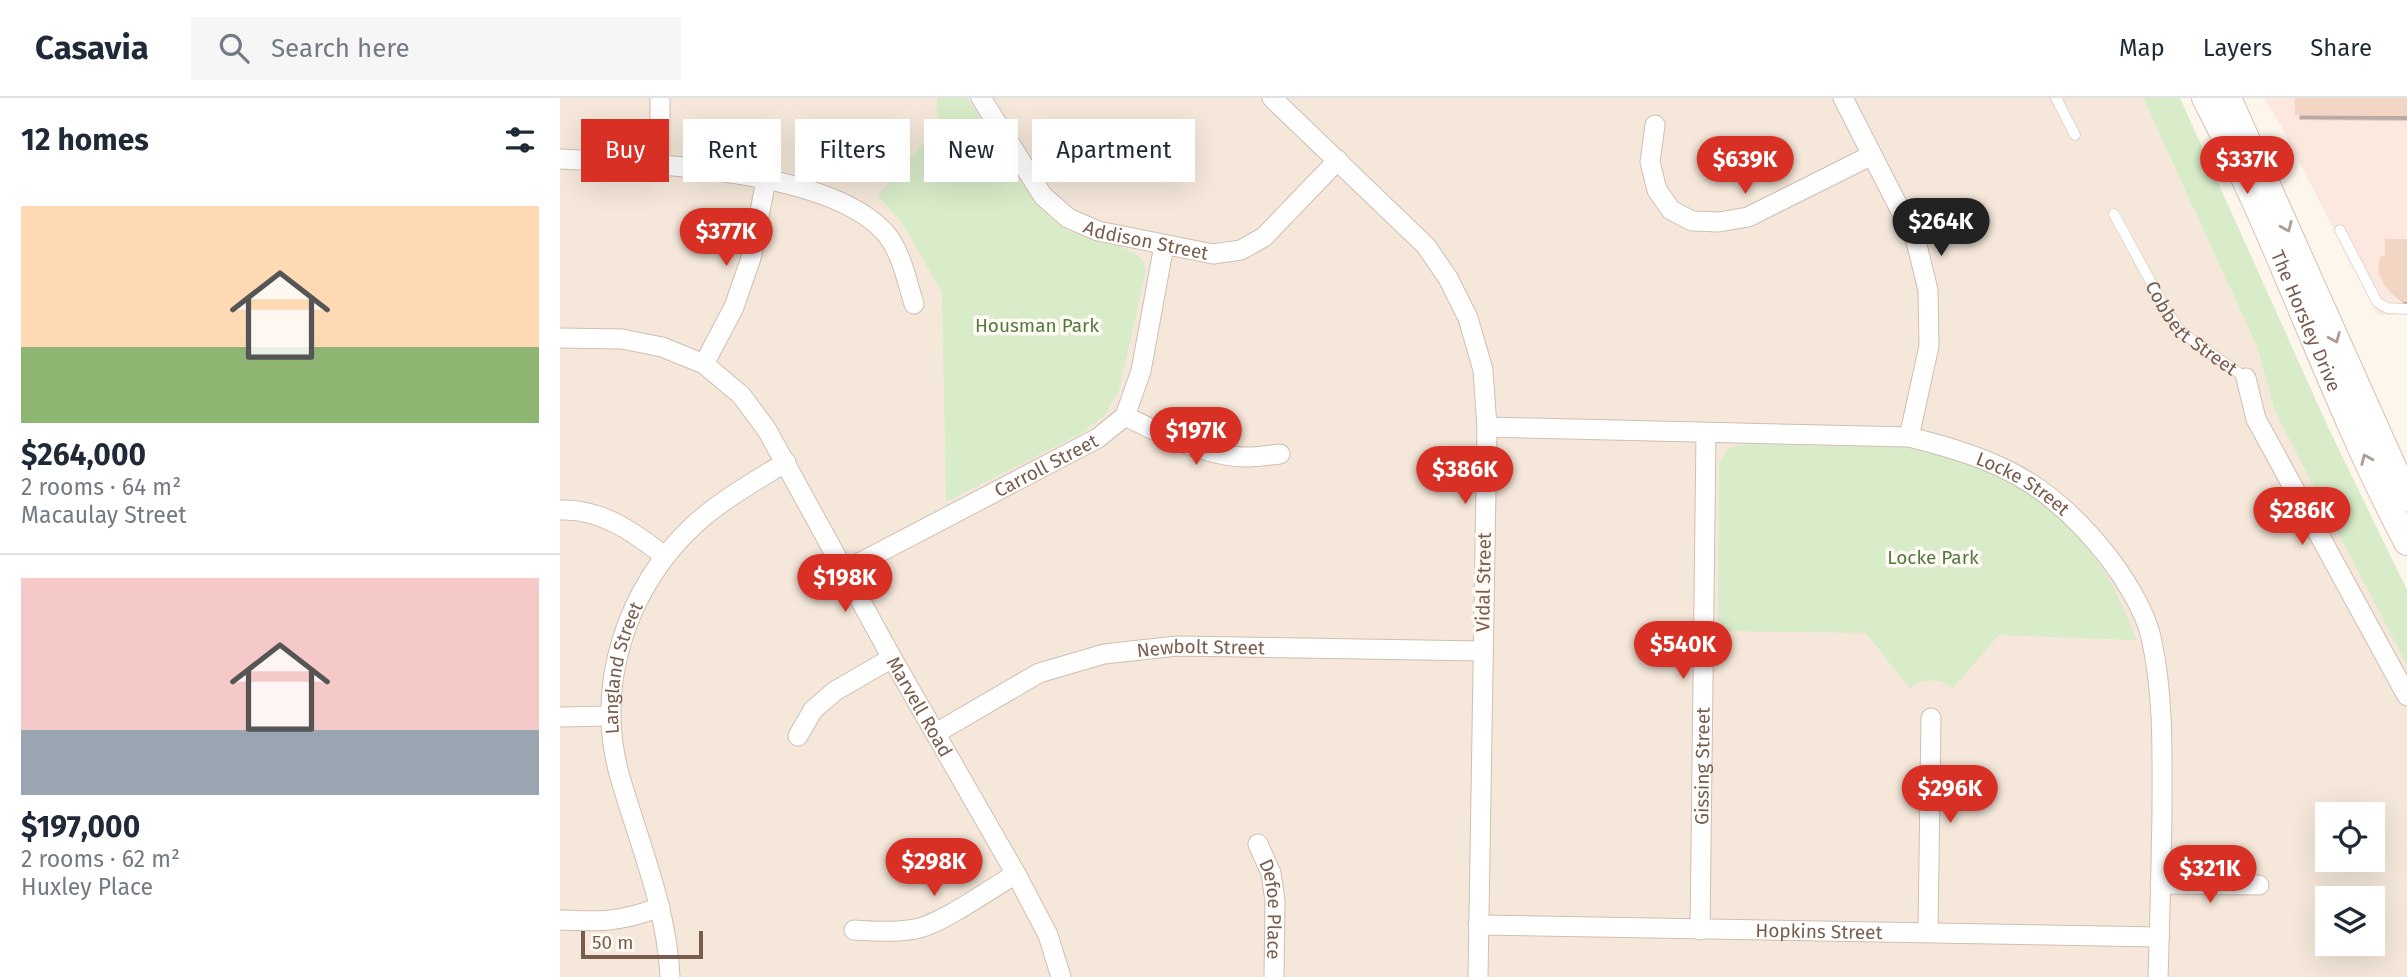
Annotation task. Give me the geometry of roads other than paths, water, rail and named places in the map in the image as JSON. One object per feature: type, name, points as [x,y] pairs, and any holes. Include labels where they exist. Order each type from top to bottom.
[{"type":"main road","name":"The Horsley Drive","points":[[2205,98],[2255,202],[2382,495],[2407,542]]},
{"type":"main road","name":"The Horsley Drive","points":[[2228,98],[2407,498]]},
{"type":"street","points":[[660,98],[660,119]]},
{"type":"street","name":"Addison Street","points":[[981,98],[1043,196],[1068,218],[1098,231],[1213,254],[1241,250],[1264,237],[1338,160]]},
{"type":"street","name":"Vidal Street","points":[[1272,98],[1426,246],[1448,278],[1468,318],[1483,370],[1487,427],[1478,977]]},
{"type":"street","points":[[1843,98],[1916,241],[1928,290],[1929,346],[1909,437]]},
{"type":"street","points":[[1655,125],[1650,162],[1657,190],[1671,211],[1692,221],[1719,222],[1748,217],[1872,155]]},
{"type":"street","points":[[560,159],[581,160]]},
{"type":"street","points":[[704,363],[734,307],[751,258],[766,182]]},
{"type":"street","points":[[774,182],[821,193],[861,211],[887,236],[903,267],[914,304]]},
{"type":"street","points":[[1164,245],[1141,371],[1125,415],[1155,432],[1212,452],[1246,457],[1280,454]]},
{"type":"street","name":"Marvell Road","points":[[560,338],[622,339],[662,347],[704,363],[741,395],[767,429],[786,462],[892,658],[1016,874],[1048,935],[1060,977]]},
{"type":"street","name":"Cobbett Street","points":[[2246,378],[2256,419],[2407,696]]},
{"type":"street","name":"Carroll Street","points":[[844,571],[1097,438],[1125,415]]},
{"type":"street","name":"Locke Street","points":[[1487,427],[1909,437],[1959,450],[2016,474],[2056,500],[2088,530],[2125,579],[2151,635],[2163,713],[2158,977]]},
{"type":"street","name":"Gissing Street","points":[[1700,930],[1706,433]]},
{"type":"street","name":"Langland Street","points":[[670,977],[666,932],[660,906],[619,773],[609,716],[614,666],[631,612],[664,556],[694,525],[726,499],[786,462]]},
{"type":"street","points":[[560,510],[601,516],[632,531],[664,556]]},
{"type":"street","name":"Newbolt Street","points":[[936,733],[1040,673],[1104,653],[1177,646],[1482,650]]},
{"type":"street","points":[[798,736],[813,710],[835,691],[892,658]]},
{"type":"street","points":[[560,717],[609,716]]},
{"type":"street","points":[[1928,932],[1931,718]]},
{"type":"street","name":"Defoe Place","points":[[1258,844],[1271,873],[1275,901],[1274,977]]},
{"type":"street","points":[[854,930],[897,931],[920,928],[1016,874]]},
{"type":"street","points":[[2161,884],[2259,885]]},
{"type":"street","points":[[560,920],[603,922],[632,918],[660,906]]},
{"type":"street","name":"Hopkins Street","points":[[1478,925],[2159,937]]},
{"type":"lane","points":[[2056,98],[2075,135]]},
{"type":"lane","name":"Cobbett Street","points":[[2114,214],[2166,310],[2181,332],[2246,378]]},
{"type":"lane","points":[[2340,230],[2377,302],[2387,308],[2407,309]]},
{"type":"park label","name":"Housman Park","points":[[1037,325]]},
{"type":"park label","name":"Locke Park","points":[[1933,557]]}]
